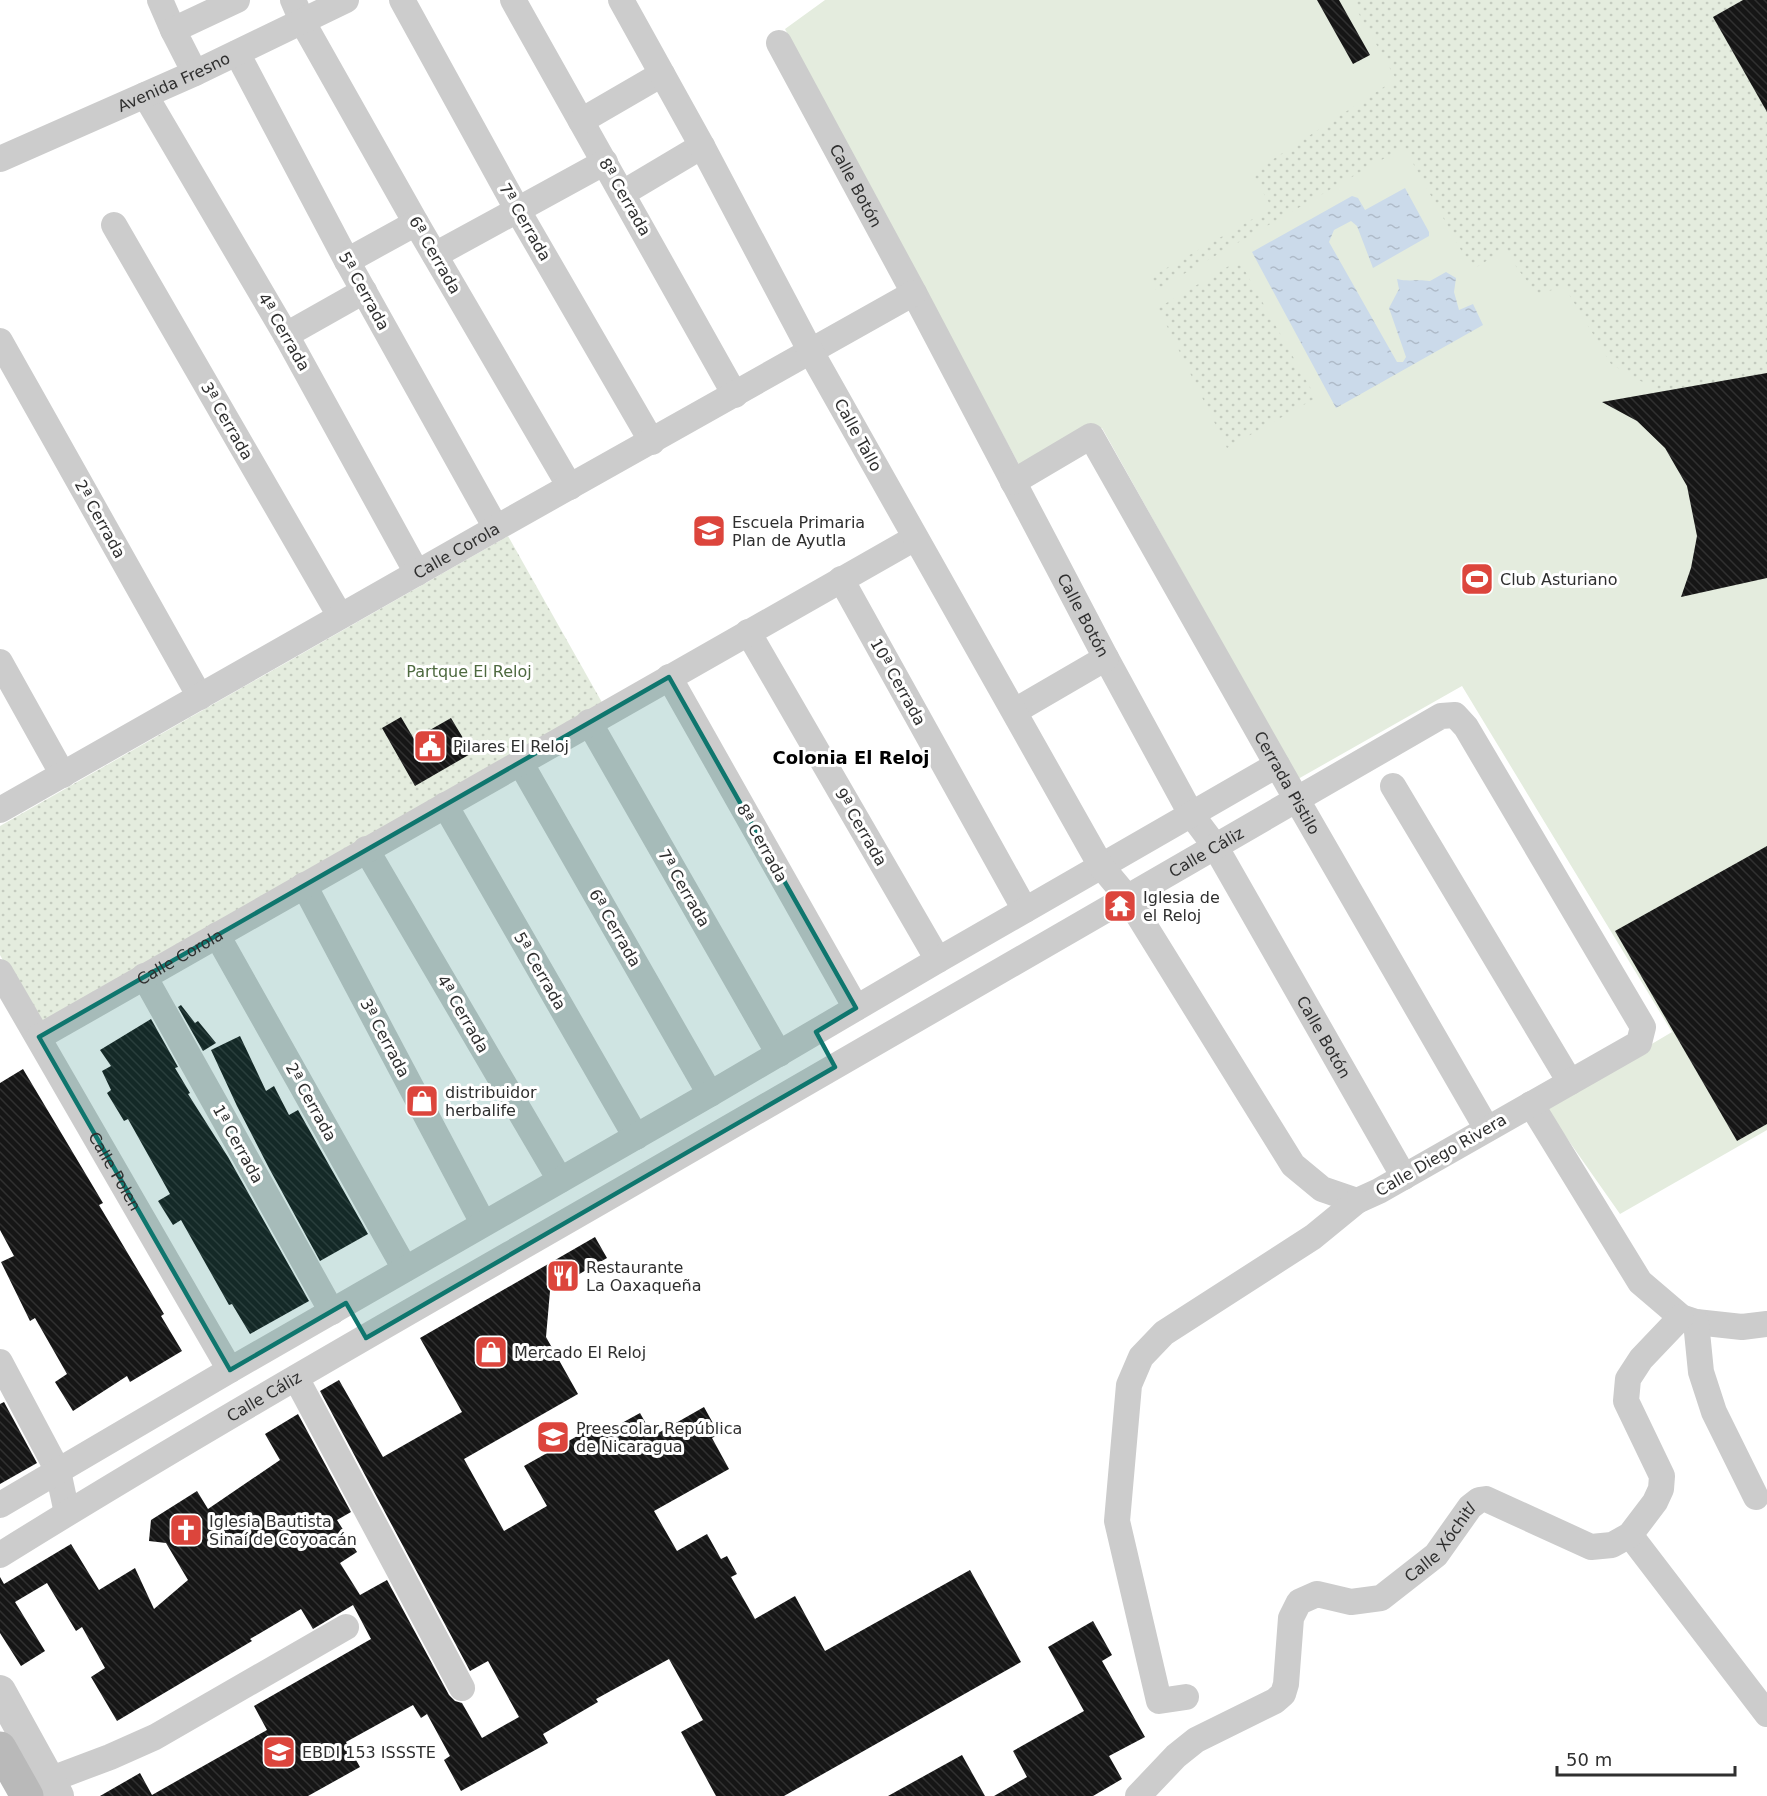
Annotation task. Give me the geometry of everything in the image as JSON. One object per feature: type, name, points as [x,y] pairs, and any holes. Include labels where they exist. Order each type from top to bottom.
[{"type":"main road","points":[[0,1748],[45,1791]]},
{"type":"street","points":[[160,0],[195,73]]},
{"type":"street","points":[[173,30],[237,0]]},
{"type":"street","name":"Avenida Fresno","points":[[0,159],[237,53],[297,11],[346,0]]},
{"type":"street","name":"7ª Cerrada","points":[[402,0],[517,208],[652,442]]},
{"type":"street","name":"8ª Cerrada","points":[[513,0],[735,394]]},
{"type":"street","name":"Calle Tallo","points":[[621,0],[702,146],[811,352],[1101,866]]},
{"type":"street","name":"6ª Cerrada","points":[[297,11],[416,223],[570,487]]},
{"type":"street","name":"Calle Botón","points":[[779,44],[1191,814],[1215,846],[1404,1177]]},
{"type":"street","name":"5ª Cerrada","points":[[237,53],[347,261],[496,528]]},
{"type":"street","points":[[581,121],[662,74]]},
{"type":"street","name":"4ª Cerrada","points":[[145,95],[286,335],[417,573]]},
{"type":"street","points":[[623,192],[702,146]]},
{"type":"street","points":[[435,255],[517,208],[605,162]]},
{"type":"street","points":[[347,261],[416,223]]},
{"type":"street","name":"3ª Cerrada","points":[[114,225],[340,616]]},
{"type":"street","points":[[286,335],[364,291]]},
{"type":"street","name":"Calle Corola","points":[[0,810],[914,293]]},
{"type":"street","name":"2ª Cerrada","points":[[0,341],[200,697]]},
{"type":"street","name":"Cerrada Pistilo","points":[[1013,482],[1091,436],[1487,1129]]},
{"type":"street","name":"Calle Corola","points":[[39,1037],[915,538]]},
{"type":"street","name":"10ª Cerrada","points":[[841,579],[1026,910]]},
{"type":"street","name":"9ª Cerrada","points":[[748,632],[938,960]]},
{"type":"street","points":[[1015,711],[1106,658]]},
{"type":"street","points":[[0,662],[63,775]]},
{"type":"street","name":"8ª Cerrada","points":[[669,677],[856,1008]]},
{"type":"street","name":"Calle Cáliz","points":[[0,1555],[296,1378],[1441,716],[1455,715],[1466,727],[1643,1027],[1639,1043],[1570,1082]]},
{"type":"street","name":"7ª Cerrada","points":[[589,723],[779,1054]]},
{"type":"street","name":"6ª Cerrada","points":[[520,762],[710,1094]]},
{"type":"street","points":[[0,1505],[483,1223],[636,1137],[1277,765]]},
{"type":"street","points":[[1393,786],[1570,1082],[1531,1104],[1640,1282],[1688,1320],[1742,1328],[1767,1324]]},
{"type":"street","name":"5ª Cerrada","points":[[445,805],[636,1137]]},
{"type":"street","name":"4ª Cerrada","points":[[366,849],[560,1180]]},
{"type":"street","name":"Calle Diego Rivera","points":[[1101,866],[1127,897],[1293,1165],[1322,1189],[1357,1201],[1404,1177],[1531,1104]]},
{"type":"street","name":"3ª Cerrada","points":[[304,885],[483,1223]]},
{"type":"street","name":"2ª Cerrada","points":[[217,935],[405,1269]]},
{"type":"street","name":"Calle Polen","points":[[0,972],[230,1370]]},
{"type":"street","name":"1ª Cerrada","points":[[144,976],[339,1307],[366,1338]]},
{"type":"street","points":[[816,1032],[835,1067]]},
{"type":"street","points":[[1186,1697],[1159,1701],[1117,1521],[1129,1385],[1141,1357],[1164,1333],[1313,1237],[1357,1201]]},
{"type":"street","points":[[511,1207],[531,1242]]},
{"type":"street","points":[[1688,1320],[1714,1412],[1756,1497]]},
{"type":"street","points":[[1688,1320],[1641,1359],[1628,1378],[1626,1401],[1662,1476],[1661,1489],[1655,1502],[1630,1535],[1767,1714]]},
{"type":"street","points":[[0,1362],[58,1471],[67,1513]]},
{"type":"street","points":[[296,1378],[462,1688]]},
{"type":"street","name":"Calle Xóchitl","points":[[1138,1796],[1176,1756],[1196,1740],[1275,1701],[1283,1694],[1286,1684],[1291,1618],[1299,1602],[1317,1594],[1351,1602],[1380,1598],[1436,1555],[1470,1507],[1479,1500],[1486,1499],[1591,1547],[1612,1545],[1630,1535]]},
{"type":"street","points":[[0,1691],[45,1791],[110,1757],[155,1737],[346,1627]]},
{"type":"highlighted area","points":[[669,677],[856,1008],[816,1032],[835,1067],[366,1338],[346,1303],[230,1370],[39,1037]]},
{"type":"green space","name":"Club Asturiano","points":[[825,0],[1767,0],[1767,1130],[1620,1214],[1545,1107],[1672,1032],[1462,686],[1298,779],[1102,428],[1023,472],[785,29]]},
{"type":"green space","points":[[1351,0],[1767,0],[1767,373],[1660,392],[1611,364],[1564,286],[1537,295],[1504,250],[1472,270],[1404,147],[1156,290],[1149,278],[1272,208],[1252,173],[1396,79]]},
{"type":"green space","points":[[1239,260],[1316,398],[1227,448],[1158,308]]},
{"type":"green space","name":"Partque El Reloj","points":[[508,536],[604,706],[39,1025],[0,955],[0,826]]},
{"type":"water","points":[[1405,188],[1429,236],[1373,268],[1357,226],[1351,221],[1334,230],[1329,242],[1397,362],[1403,362],[1406,357],[1389,308],[1399,289],[1397,279],[1430,281],[1446,272],[1456,278],[1454,292],[1459,310],[1473,304],[1483,325],[1336,408],[1252,252],[1352,196],[1358,198],[1365,210]]},
{"type":"building","points":[[1317,0],[1339,0],[1370,55],[1353,64]]},
{"type":"building","points":[[1743,0],[1767,0],[1767,112],[1713,17]]},
{"type":"building","points":[[1767,373],[1767,578],[1681,597],[1691,568],[1697,536],[1687,486],[1665,448],[1637,421],[1602,402]]},
{"type":"building","name":"Pilares El Reloj","points":[[401,717],[414,739],[451,718],[472,753],[415,786],[382,728]]},
{"type":"building","points":[[1767,846],[1767,1124],[1737,1141],[1615,931]]},
{"type":"building","points":[[181,1005],[195,1023],[198,1021],[216,1043],[203,1051],[178,1007]]},
{"type":"building","points":[[151,1019],[178,1067],[175,1068],[190,1093],[188,1094],[228,1157],[309,1301],[250,1334],[232,1304],[229,1305],[181,1220],[173,1225],[158,1201],[170,1194],[128,1119],[124,1121],[107,1093],[111,1090],[102,1071],[111,1066],[100,1050]]},
{"type":"building","points":[[240,1036],[266,1091],[274,1086],[289,1115],[298,1110],[368,1234],[320,1261],[270,1170],[211,1050]]},
{"type":"building","points":[[23,1069],[103,1203],[99,1205],[164,1314],[161,1316],[182,1351],[130,1382],[127,1376],[73,1411],[55,1382],[67,1374],[35,1318],[30,1321],[1,1262],[14,1256],[0,1230],[0,1083]]},
{"type":"building","points":[[595,1237],[607,1258],[550,1291],[546,1337],[578,1394],[464,1459],[504,1531],[547,1506],[524,1466],[597,1425],[602,1434],[640,1413],[653,1436],[704,1407],[719,1434],[712,1438],[729,1469],[654,1511],[677,1551],[707,1534],[721,1559],[727,1556],[737,1574],[731,1577],[755,1619],[795,1596],[825,1651],[970,1570],[1021,1662],[784,1796],[716,1796],[681,1732],[703,1720],[669,1659],[596,1699],[598,1702],[543,1734],[548,1743],[461,1791],[444,1760],[450,1756],[427,1714],[421,1718],[413,1705],[346,1742],[360,1767],[308,1796],[100,1796],[140,1773],[152,1795],[267,1730],[254,1706],[371,1639],[353,1605],[313,1629],[301,1609],[250,1639],[252,1641],[117,1721],[91,1677],[105,1668],[82,1627],[76,1631],[47,1583],[15,1602],[45,1651],[21,1666],[0,1633],[0,1577],[4,1584],[71,1544],[99,1590],[135,1568],[154,1609],[188,1580],[166,1543],[149,1541],[151,1520],[197,1491],[208,1509],[280,1460],[265,1434],[298,1414],[351,1512],[337,1520],[357,1552],[340,1563],[360,1595],[387,1580],[449,1695],[455,1701],[462,1703],[482,1738],[519,1717],[488,1661],[470,1671],[320,1391],[339,1380],[383,1457],[462,1412],[420,1338]]},
{"type":"building","points":[[4,1402],[37,1463],[0,1484],[0,1404]]},
{"type":"building","points":[[1093,1621],[1112,1655],[1102,1661],[1145,1737],[1109,1756],[1122,1779],[1093,1796],[994,1796],[1027,1777],[1013,1751],[1084,1711],[1048,1647]]},
{"type":"building","points":[[962,1755],[985,1796],[888,1796]]},
{"type":"place","name":"Escuela Primaria Plan de Ayutla","points":[[709,531]]},
{"type":"place","name":"Club Asturiano","points":[[1477,579]]},
{"type":"place","name":"Pilares El Reloj","points":[[430,746]]},
{"type":"place","name":"Iglesia de el Reloj","points":[[1120,906]]},
{"type":"place","name":"distribuidor herbalife","points":[[422,1101]]},
{"type":"place","name":"Restaurante La Oaxaqueña","points":[[563,1276]]},
{"type":"place","name":"Mercado El Reloj","points":[[491,1352]]},
{"type":"place","name":"Preescolar República de Nicaragua","points":[[553,1437]]},
{"type":"place","name":"Iglesia Bautista Sinaí de Coyoacán","points":[[186,1530]]},
{"type":"place","name":"EBDI 153 ISSSTE","points":[[279,1752]]},
{"type":"district","name":"Colonia El Reloj","points":[[851,757]]}]
